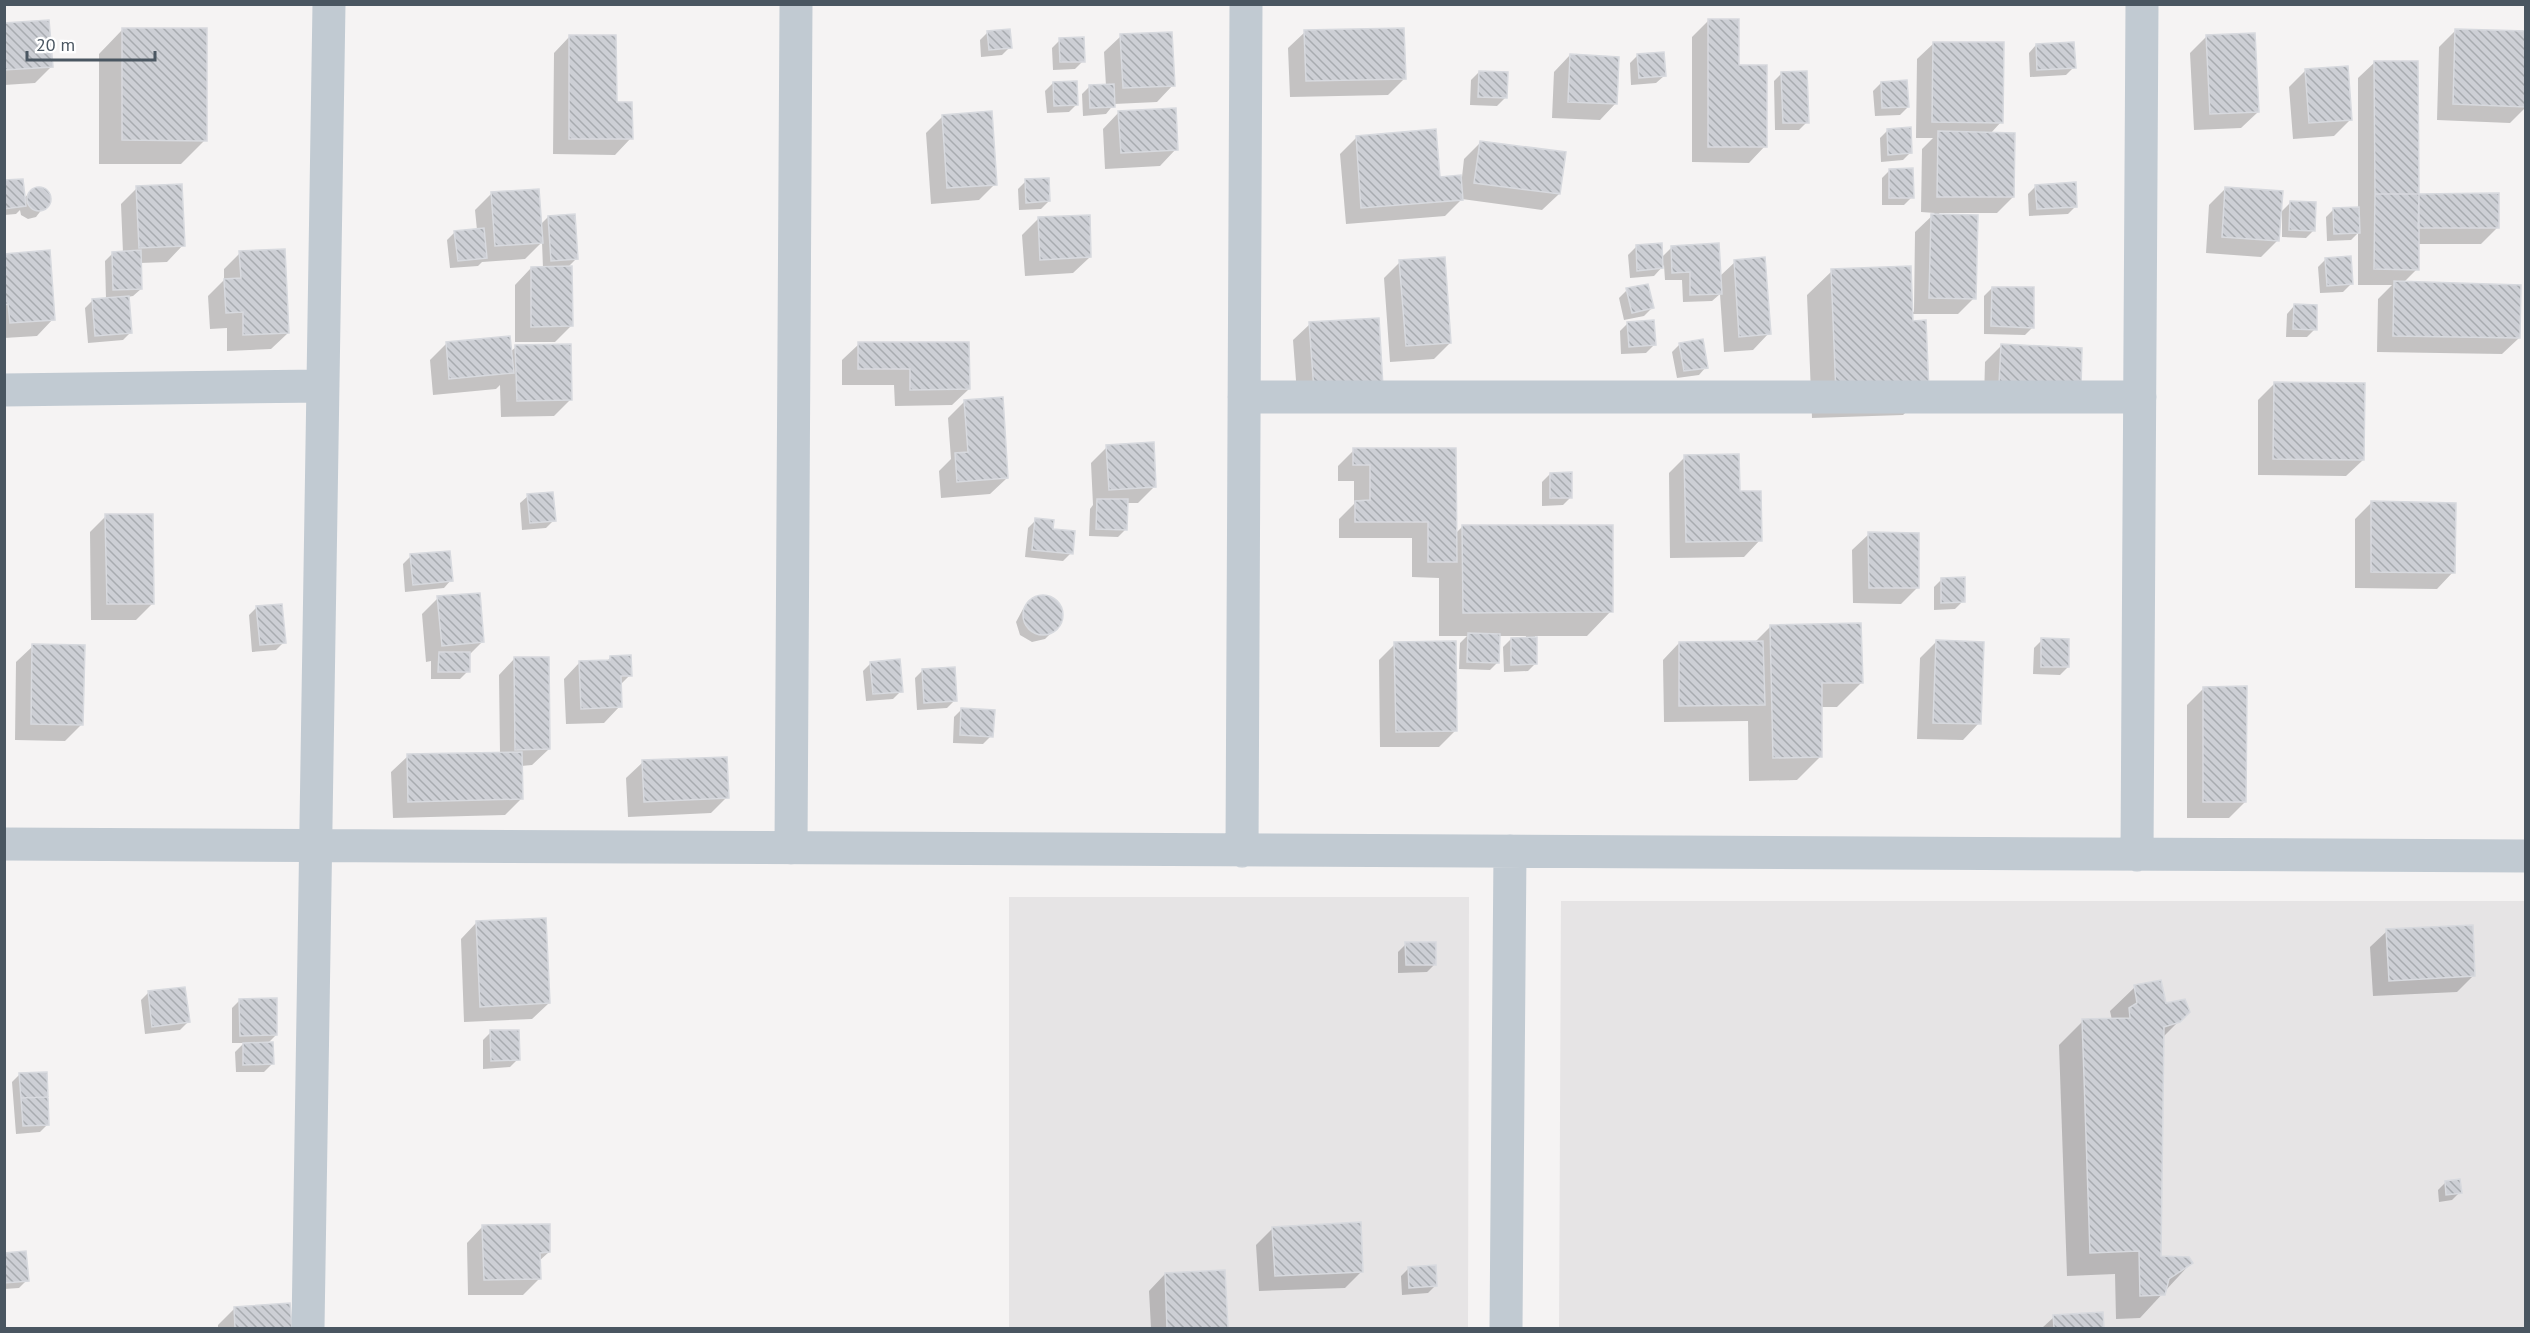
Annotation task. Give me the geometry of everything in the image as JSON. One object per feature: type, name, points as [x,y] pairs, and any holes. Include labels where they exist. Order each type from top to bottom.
[{"type":"street","points":[[308,1329],[329,4]]},
{"type":"street","points":[[791,848],[796,4]]},
{"type":"street","points":[[1242,850],[1246,4]]},
{"type":"street","points":[[2137,855],[2142,4]]},
{"type":"street","points":[[4,390],[323,386]]},
{"type":"street","points":[[1244,397],[2140,397]]},
{"type":"street","points":[[4,844],[2526,856]]},
{"type":"street","points":[[1506,1329],[1510,851]]},
{"type":"shaded area","points":[[1009,897],[1469,897],[1468,1328],[1009,1328]]},
{"type":"shaded area","points":[[1561,901],[2525,901],[2525,1328],[1559,1328]]},
{"type":"building","points":[[1708,19],[1739,19],[1739,65],[1767,65],[1767,147],[1708,147]]},
{"type":"building","points":[[49,20],[53,67],[4,70],[4,23]]},
{"type":"building","points":[[122,28],[207,28],[207,141],[122,140]]},
{"type":"building","points":[[1404,28],[1406,79],[1306,81],[1304,30]]},
{"type":"building","points":[[1010,29],[1012,48],[989,50],[987,31]]},
{"type":"building","points":[[2455,29],[2526,31],[2526,107],[2453,104]]},
{"type":"building","points":[[1172,32],[1175,86],[1123,88],[1120,34]]},
{"type":"building","points":[[2255,33],[2259,112],[2210,114],[2206,35]]},
{"type":"building","points":[[569,35],[616,35],[617,102],[632,102],[633,139],[569,139]]},
{"type":"building","points":[[1084,37],[1085,62],[1060,62],[1059,38]]},
{"type":"building","points":[[1933,42],[2004,42],[2003,123],[1932,122]]},
{"type":"building","points":[[2074,42],[2076,68],[2037,70],[2036,44]]},
{"type":"building","points":[[1664,52],[1666,76],[1639,78],[1637,54]]},
{"type":"building","points":[[1570,54],[1619,57],[1617,104],[1568,102]]},
{"type":"building","points":[[2374,61],[2418,61],[2419,194],[2375,194]]},
{"type":"building","points":[[2348,66],[2352,120],[2309,123],[2305,69]]},
{"type":"building","points":[[1479,71],[1508,72],[1507,98],[1478,97]]},
{"type":"building","points":[[1807,71],[1809,123],[1783,123],[1781,72]]},
{"type":"building","points":[[1907,80],[1909,107],[1882,108],[1881,82]]},
{"type":"building","points":[[1077,81],[1078,105],[1054,106],[1053,82]]},
{"type":"building","points":[[1114,84],[1115,107],[1090,108],[1089,85]]},
{"type":"building","points":[[1176,108],[1178,150],[1121,153],[1118,111]]},
{"type":"building","points":[[992,111],[997,185],[947,188],[942,115]]},
{"type":"building","points":[[1911,127],[1912,153],[1888,155],[1887,129]]},
{"type":"building","points":[[1436,129],[1440,177],[1461,175],[1463,200],[1361,208],[1356,136]]},
{"type":"building","points":[[1938,131],[2015,133],[2014,197],[1937,197]]},
{"type":"building","points":[[1480,141],[1566,152],[1560,194],[1474,183]]},
{"type":"building","points":[[1913,168],[1914,198],[1889,198],[1889,169]]},
{"type":"building","points":[[1049,178],[1050,201],[1026,203],[1025,179]]},
{"type":"building","points":[[23,179],[26,206],[4,209],[4,180]]},
{"type":"building","points":[[2076,182],[2077,207],[2037,209],[2035,185]]},
{"type":"building","points":[[182,184],[185,246],[139,248],[136,186]]},
{"type":"building","points":[[39,187],[48,190],[51,199],[48,208],[39,211],[30,208],[27,199],[30,190]]},
{"type":"building","points":[[2225,187],[2283,191],[2279,241],[2222,237]]},
{"type":"building","points":[[539,189],[543,243],[495,246],[491,192]]},
{"type":"building","points":[[2499,193],[2499,228],[2418,228],[2419,194]]},
{"type":"building","points":[[2375,194],[2419,194],[2419,270],[2374,269]]},
{"type":"building","points":[[2290,201],[2316,202],[2315,231],[2289,230]]},
{"type":"building","points":[[2359,207],[2360,233],[2334,234],[2333,208]]},
{"type":"building","points":[[575,214],[578,259],[551,261],[548,216]]},
{"type":"building","points":[[1931,214],[1978,215],[1976,299],[1929,298]]},
{"type":"building","points":[[1090,215],[1091,257],[1040,260],[1038,217]]},
{"type":"building","points":[[484,228],[487,258],[458,261],[454,231]]},
{"type":"building","points":[[1662,243],[1663,268],[1637,271],[1636,245]]},
{"type":"building","points":[[1719,243],[1722,294],[1690,295],[1690,272],[1672,273],[1671,246]]},
{"type":"building","points":[[285,249],[289,333],[243,335],[243,312],[226,313],[224,279],[241,278],[239,251]]},
{"type":"building","points":[[50,250],[55,320],[10,323],[8,304],[4,305],[4,254]]},
{"type":"building","points":[[141,250],[142,289],[113,290],[112,252]]},
{"type":"building","points":[[2351,256],[2353,284],[2327,286],[2325,258]]},
{"type":"building","points":[[1445,257],[1451,343],[1406,346],[1399,260]]},
{"type":"building","points":[[1765,257],[1771,334],[1739,337],[1734,260]]},
{"type":"building","points":[[572,266],[573,326],[531,327],[531,267]]},
{"type":"building","points":[[1911,266],[1913,321],[1926,320],[1929,392],[1836,395],[1831,269]]},
{"type":"building","points":[[2394,281],[2521,285],[2520,338],[2393,336]]},
{"type":"building","points":[[1648,284],[1654,308],[1632,313],[1626,288]]},
{"type":"building","points":[[1992,287],[2034,287],[2034,328],[1991,326]]},
{"type":"building","points":[[129,296],[132,333],[95,336],[92,299]]},
{"type":"building","points":[[2294,304],[2317,305],[2317,330],[2293,329]]},
{"type":"building","points":[[1379,318],[1383,387],[1314,391],[1309,322]]},
{"type":"building","points":[[1654,320],[1656,345],[1629,347],[1627,322]]},
{"type":"building","points":[[510,336],[514,373],[449,379],[446,342]]},
{"type":"building","points":[[1703,339],[1708,368],[1684,371],[1679,343]]},
{"type":"building","points":[[858,342],[969,342],[970,389],[910,390],[910,369],[858,369]]},
{"type":"building","points":[[571,344],[572,400],[517,401],[515,345]]},
{"type":"building","points":[[2001,344],[2082,348],[2081,388],[1999,384]]},
{"type":"building","points":[[2274,382],[2365,383],[2364,460],[2273,459]]},
{"type":"building","points":[[1003,397],[1008,478],[957,482],[955,453],[968,452],[964,400]]},
{"type":"building","points":[[1154,442],[1156,487],[1109,490],[1106,445]]},
{"type":"building","points":[[1353,448],[1456,448],[1457,562],[1428,562],[1428,522],[1355,522],[1355,501],[1370,500],[1370,465],[1353,465]]},
{"type":"building","points":[[1739,454],[1740,491],[1761,491],[1762,541],[1686,542],[1684,455]]},
{"type":"building","points":[[1572,472],[1572,498],[1550,498],[1550,473]]},
{"type":"building","points":[[553,492],[556,521],[530,523],[527,494]]},
{"type":"building","points":[[1097,499],[1128,499],[1127,530],[1096,529]]},
{"type":"building","points":[[2371,501],[2456,503],[2455,573],[2371,572]]},
{"type":"building","points":[[105,514],[153,514],[154,604],[107,604]]},
{"type":"building","points":[[1035,518],[1054,520],[1053,529],[1075,531],[1073,554],[1032,550]]},
{"type":"building","points":[[1462,525],[1613,525],[1613,612],[1463,613]]},
{"type":"building","points":[[1868,532],[1919,533],[1919,588],[1869,588]]},
{"type":"building","points":[[450,551],[453,581],[413,585],[410,554]]},
{"type":"building","points":[[1965,577],[1965,602],[1941,603],[1941,578]]},
{"type":"building","points":[[480,593],[484,642],[442,646],[437,596]]},
{"type":"building","points":[[1043,595],[1057,601],[1063,615],[1057,629],[1043,635],[1029,629],[1023,615],[1029,601]]},
{"type":"building","points":[[282,604],[286,643],[260,645],[256,606]]},
{"type":"building","points":[[1861,623],[1863,683],[1822,683],[1822,757],[1773,758],[1770,625]]},
{"type":"building","points":[[1468,633],[1500,634],[1499,663],[1467,662]]},
{"type":"building","points":[[1537,637],[1537,664],[1511,665],[1511,638]]},
{"type":"building","points":[[2041,638],[2069,639],[2069,667],[2041,667]]},
{"type":"building","points":[[1936,640],[1984,642],[1981,724],[1933,723]]},
{"type":"building","points":[[1456,641],[1457,731],[1396,732],[1394,642]]},
{"type":"building","points":[[1763,641],[1765,705],[1679,706],[1679,642]]},
{"type":"building","points":[[32,644],[85,645],[83,725],[31,724]]},
{"type":"building","points":[[439,652],[470,652],[470,672],[438,672]]},
{"type":"building","points":[[631,655],[632,676],[621,676],[622,707],[581,709],[579,661],[610,660],[610,656]]},
{"type":"building","points":[[514,657],[549,657],[550,749],[515,750]]},
{"type":"building","points":[[900,659],[903,692],[873,694],[870,662]]},
{"type":"building","points":[[955,667],[957,701],[924,703],[922,669]]},
{"type":"building","points":[[2247,686],[2246,802],[2203,802],[2203,687]]},
{"type":"building","points":[[961,708],[995,710],[993,737],[960,735]]},
{"type":"building","points":[[522,752],[523,799],[408,802],[407,754]]},
{"type":"building","points":[[727,757],[729,798],[644,802],[642,760]]},
{"type":"building","points":[[546,918],[550,1003],[480,1007],[476,921]]},
{"type":"building","points":[[2473,925],[2475,976],[2389,981],[2386,929]]},
{"type":"building","points":[[1405,942],[1436,942],[1436,965],[1406,965]]},
{"type":"building","points":[[2161,980],[2166,1003],[2185,999],[2190,1012],[2180,1022],[2164,1027],[2161,1256],[2189,1257],[2193,1263],[2169,1279],[2165,1295],[2140,1296],[2139,1251],[2090,1253],[2082,1019],[2130,1018],[2129,1008],[2137,1003],[2134,985]]},
{"type":"building","points":[[185,987],[190,1022],[152,1027],[148,991]]},
{"type":"building","points":[[277,998],[277,1035],[240,1036],[239,999]]},
{"type":"building","points":[[490,1030],[519,1030],[520,1060],[491,1061]]},
{"type":"building","points":[[273,1042],[274,1064],[243,1065],[243,1043]]},
{"type":"building","points":[[47,1072],[48,1097],[21,1098],[19,1073]]},
{"type":"building","points":[[48,1097],[49,1125],[23,1126],[21,1098]]},
{"type":"building","points":[[2460,1179],[2462,1193],[2446,1195],[2445,1181]]},
{"type":"building","points":[[1361,1222],[1363,1272],[1275,1276],[1272,1227]]},
{"type":"building","points":[[550,1224],[550,1252],[540,1253],[541,1279],[484,1280],[482,1225]]},
{"type":"building","points":[[26,1251],[29,1281],[4,1283],[4,1253]]},
{"type":"building","points":[[1436,1265],[1437,1286],[1409,1288],[1408,1267]]},
{"type":"building","points":[[1225,1270],[1228,1328],[1167,1328],[1165,1273]]},
{"type":"building","points":[[290,1303],[292,1328],[235,1328],[234,1307]]},
{"type":"building","points":[[2103,1312],[2104,1328],[2054,1328],[2053,1315]]}]
